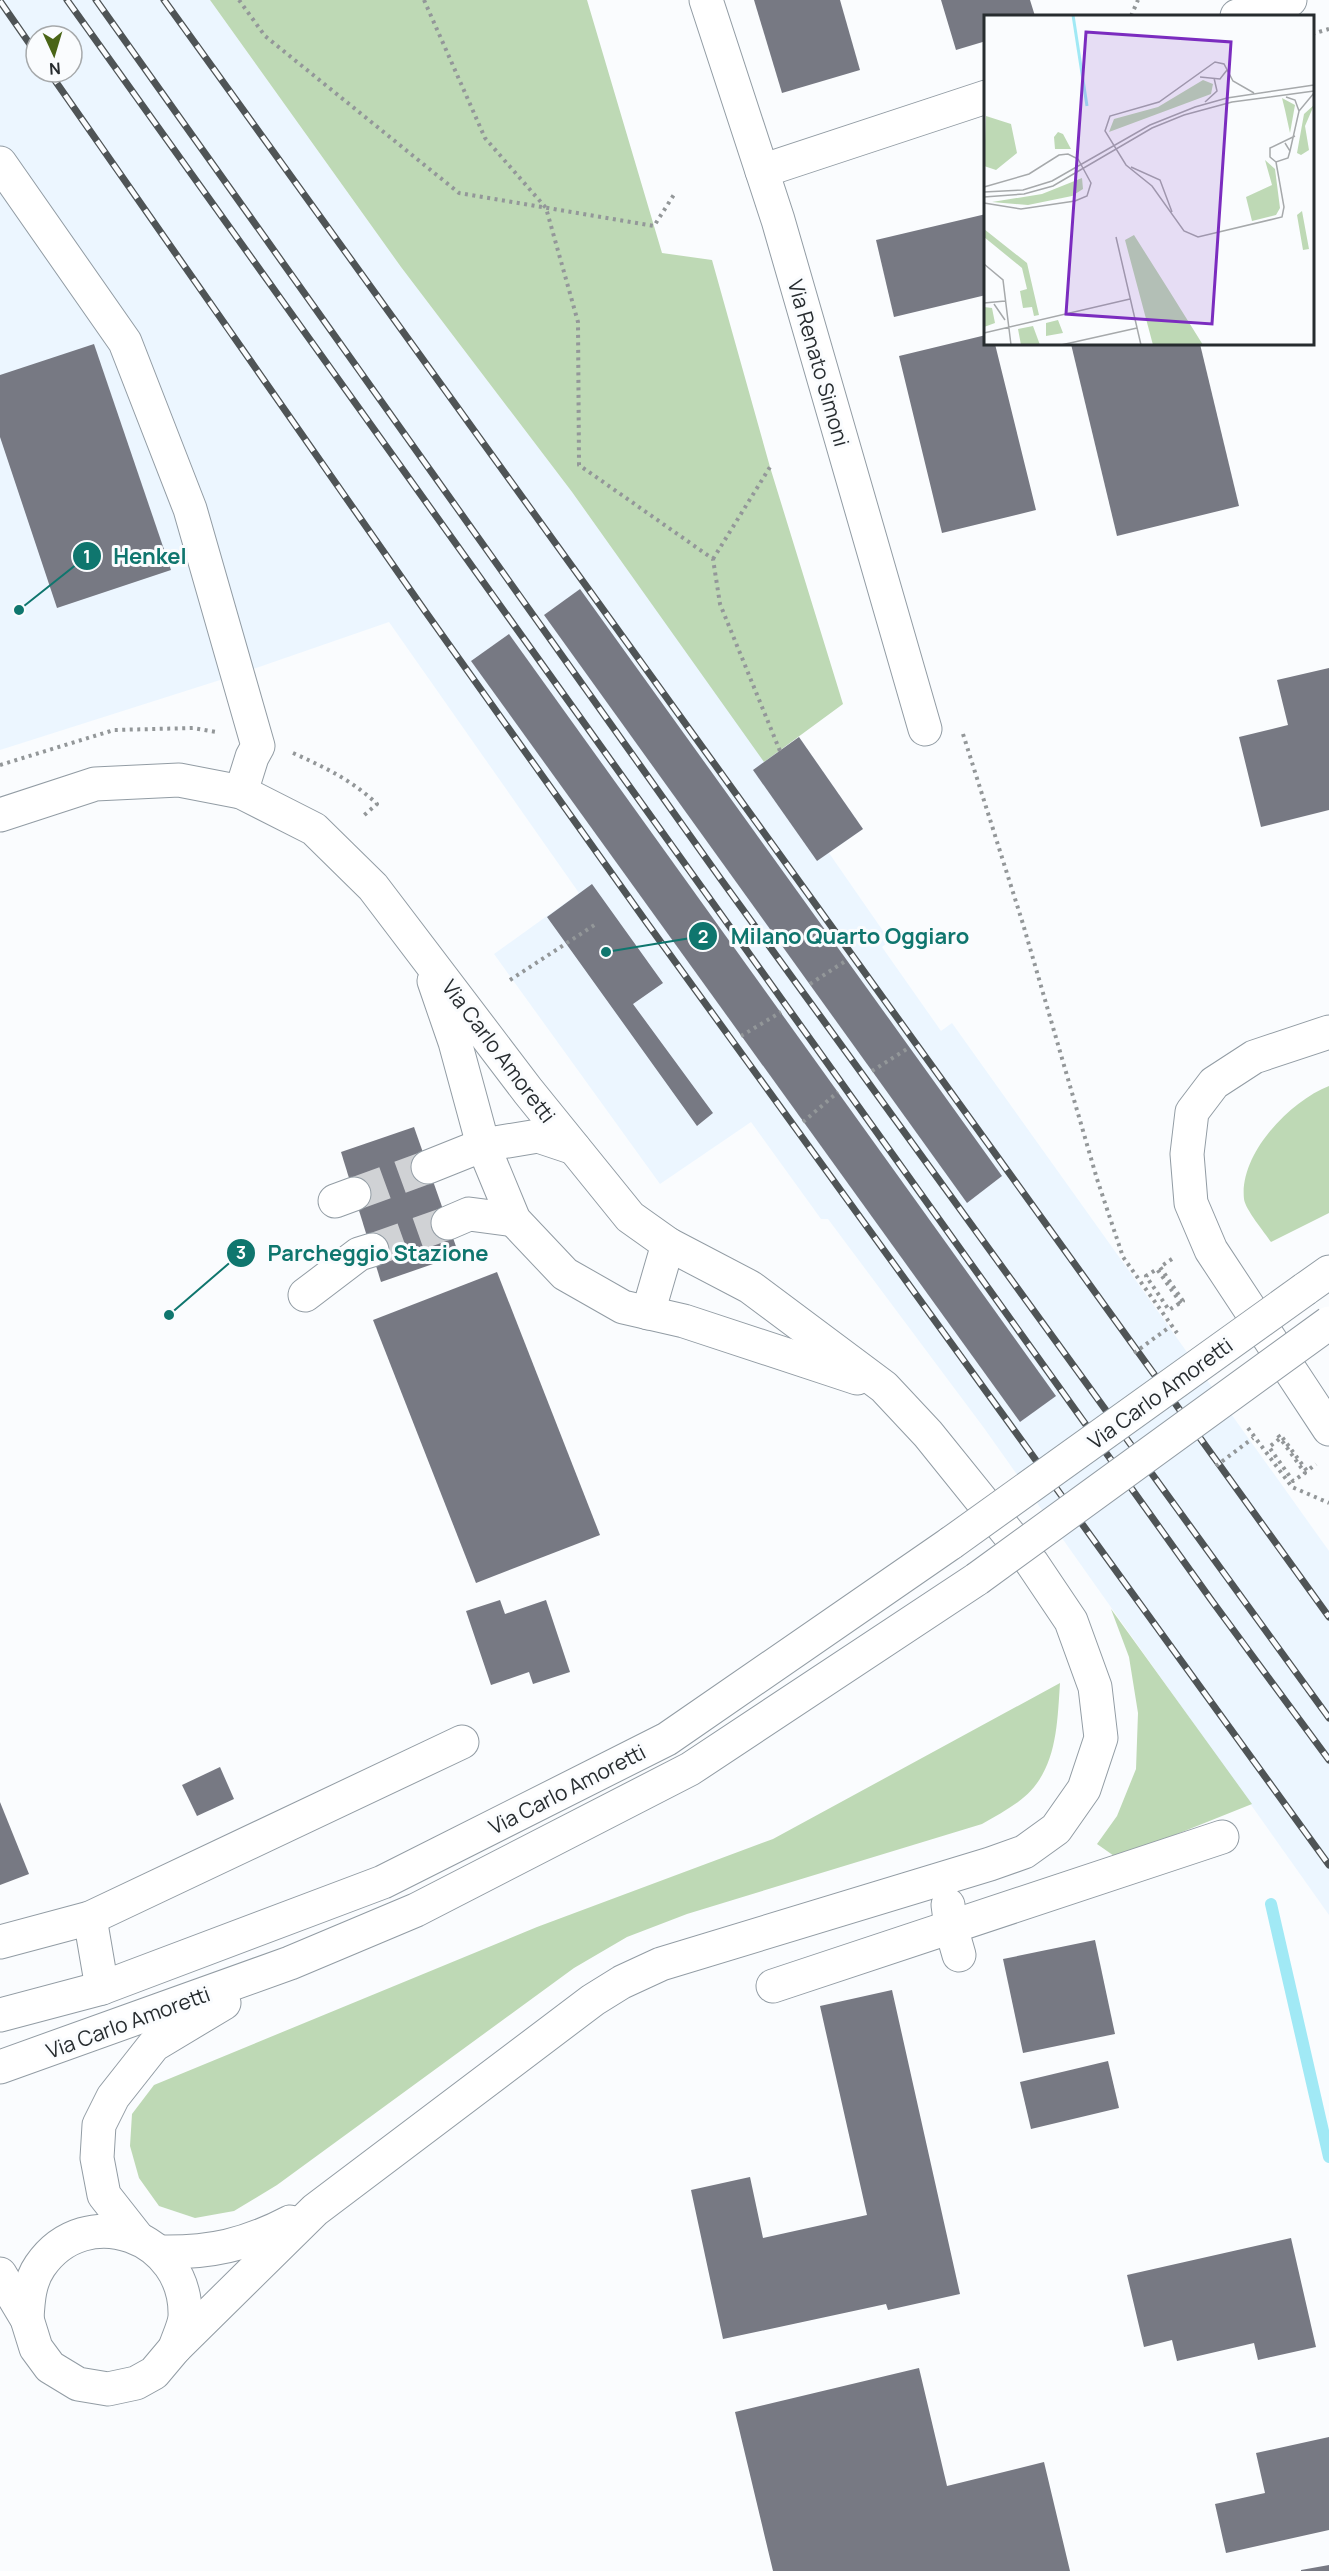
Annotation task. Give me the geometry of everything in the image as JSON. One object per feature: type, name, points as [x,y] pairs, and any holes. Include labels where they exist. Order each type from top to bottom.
[{"type":"street","name":"Via Renato Simoni","points":[[706,0],[778,220],[925,729]]},
{"type":"street","points":[[1240,15],[1290,0]]},
{"type":"street","points":[[762,171],[984,98]]},
{"type":"street","points":[[0,163],[124,342],[190,509],[258,746],[252,757],[241,792]]},
{"type":"street","name":"Via Carlo Amoretti","points":[[0,815],[95,784],[179,780],[241,792],[315,829],[373,887],[630,1217],[668,1244],[750,1287],[884,1387],[928,1434],[1032,1563],[1071,1621],[1095,1687],[1101,1738],[1084,1789],[1056,1829],[1024,1852],[944,1880],[661,1964],[622,1982],[593,2000],[315,2210],[175,2348],[154,2373],[136,2383],[108,2389],[78,2384],[50,2367],[36,2348],[27,2319],[0,2274]]},
{"type":"street","name":"Via Carlo Amoretti","points":[[425,954],[455,1042],[483,1145],[514,1220],[565,1274],[623,1307],[684,1321],[884,1387]]},
{"type":"street","points":[[1326,1420],[1211,1250],[1191,1203],[1187,1154],[1192,1112],[1214,1083],[1254,1057],[1329,1032]]},
{"type":"street","name":"Via Carlo Amoretti","points":[[483,1145],[538,1136],[574,1148]]},
{"type":"street","points":[[428,1167],[483,1145]]},
{"type":"street","points":[[448,1223],[469,1214],[514,1220]]},
{"type":"street","points":[[648,1313],[668,1244]]},
{"type":"street","points":[[305,1295],[359,1254],[372,1250]]},
{"type":"street","name":"Via Carlo Amoretti","points":[[0,2015],[102,1988],[383,1882],[667,1739],[951,1543],[1317,1280]]},
{"type":"street","name":"Via Carlo Amoretti","points":[[0,2067],[290,1963],[416,1910],[690,1769],[977,1579],[1329,1323]]},
{"type":"street","points":[[0,1942],[90,1918],[462,1742]]},
{"type":"street","points":[[740,1940],[761,1963],[774,1996],[955,1941],[1222,1837]]},
{"type":"street","points":[[944,1880],[955,1941]]},
{"type":"street","name":"Via Carlo Amoretti","points":[[90,1918],[102,1988]]},
{"type":"street","name":"Via Carlo Amoretti","points":[[175,2348],[185,2319],[183,2292],[174,2269],[104,2195],[97,2158],[99,2125],[113,2097],[154,2044],[290,1963]]},
{"type":"street","name":"Via Carlo Amoretti","points":[[27,2319],[28,2295],[39,2267],[58,2247],[81,2235],[111,2231],[149,2245],[218,2250],[260,2238],[315,2210]]},
{"type":"path","points":[[239,0],[265,36],[459,193],[654,226],[675,193]]},
{"type":"path","points":[[424,0],[485,138],[546,208],[578,322],[579,465],[713,559]]},
{"type":"path","points":[[1131,15],[1138,0]]},
{"type":"path","points":[[1314,34],[1329,30]]},
{"type":"path","points":[[770,467],[713,559],[720,604],[780,751]]},
{"type":"path","points":[[961,728],[1023,924],[1097,1179],[1123,1257],[1143,1288]]},
{"type":"path","points":[[510,980],[596,924]]},
{"type":"path","points":[[810,984],[847,960]]},
{"type":"path","points":[[741,1036],[781,1012]]},
{"type":"path","points":[[872,1071],[910,1047]]},
{"type":"path","points":[[803,1122],[838,1092]]},
{"type":"path","points":[[1172,1259],[1160,1268],[1183,1301],[1176,1305],[1170,1310],[1146,1276],[1157,1269],[1180,1302],[1183,1305]]},
{"type":"path","points":[[1134,1353],[1171,1326]]},
{"type":"path","points":[[1278,1435],[1282,1441],[1305,1473],[1293,1481],[1269,1447],[1275,1442],[1282,1437],[1307,1471],[1319,1463]]},
{"type":"path","points":[[1216,1466],[1253,1438]]},
{"type":"path","points":[[1292,1487],[1329,1503]]},
{"type":"shaded area","points":[[0,0],[210,0],[401,267],[572,492],[764,761],[799,737],[863,829],[829,853],[890,941],[882,947],[941,1031],[952,1023],[1329,1551],[1329,1915],[984,1428],[828,1219],[821,1219],[751,1122],[660,1184],[494,954],[579,893],[389,622],[239,674],[0,750]]},
{"type":"green space","points":[[210,0],[587,0],[662,253],[712,260],[770,467],[843,704],[764,762],[572,492],[401,267]]},
{"type":"green space","points":[[1329,1086],[1329,1213],[1271,1242],[1245,1203],[1245,1182],[1250,1164],[1258,1147],[1284,1116],[1314,1093]]},
{"type":"green space","points":[[1111,1609],[1252,1804],[1117,1858],[1097,1844],[1117,1816],[1136,1769],[1138,1713],[1129,1657]]},
{"type":"green space","points":[[1060,1683],[1056,1733],[1048,1764],[1041,1778],[1018,1802],[982,1824],[687,1914],[627,1937],[574,1968],[277,2185],[234,2211],[195,2218],[159,2206],[139,2178],[130,2146],[132,2114],[154,2085],[537,1927],[773,1839]]},
{"type":"building","points":[[754,0],[840,0],[860,70],[782,93]]},
{"type":"building","points":[[941,0],[1030,0],[1035,15],[984,15],[984,42],[956,50]]},
{"type":"building","points":[[984,214],[984,295],[894,317],[876,240]]},
{"type":"building","points":[[984,335],[984,345],[995,345],[1036,510],[942,533],[899,356]]},
{"type":"building","points":[[94,344],[171,570],[57,608],[0,437],[0,375]]},
{"type":"building","points":[[1071,345],[1200,345],[1239,506],[1117,536]]},
{"type":"building","points":[[580,589],[1002,1176],[967,1203],[544,615]]},
{"type":"building","points":[[509,634],[1056,1396],[1020,1422],[471,661]]},
{"type":"building","points":[[1329,668],[1329,810],[1261,827],[1239,737],[1288,725],[1277,680]]},
{"type":"building","points":[[799,737],[863,829],[817,861],[753,770]]},
{"type":"building","points":[[592,884],[663,983],[633,1004],[713,1113],[697,1126],[547,917]]},
{"type":"building","points":[[414,1127],[459,1255],[381,1282],[341,1152]]},
{"type":"building","points":[[497,1272],[600,1535],[476,1583],[373,1320]]},
{"type":"building","points":[[500,1600],[505,1614],[546,1600],[570,1672],[533,1684],[529,1672],[491,1685],[466,1611]]},
{"type":"building","points":[[220,1767],[234,1799],[197,1816],[182,1785]]},
{"type":"building","points":[[0,1802],[29,1874],[0,1885]]},
{"type":"building","points":[[1095,1940],[1115,2034],[1023,2053],[1003,1959]]},
{"type":"building","points":[[892,1990],[960,2294],[888,2310],[886,2304],[723,2339],[691,2190],[750,2177],[763,2238],[867,2215],[820,2006]]},
{"type":"building","points":[[1108,2061],[1119,2108],[1031,2129],[1020,2082]]},
{"type":"building","points":[[1291,2238],[1316,2347],[1258,2360],[1254,2343],[1177,2361],[1172,2340],[1144,2347],[1127,2275]]},
{"type":"building","points":[[919,2368],[947,2486],[1044,2462],[1070,2571],[773,2571],[735,2412]]},
{"type":"building","points":[[1329,2437],[1329,2530],[1226,2553],[1215,2504],[1265,2493],[1256,2453]]},
{"type":"building","points":[[1329,2565],[1329,2571],[1301,2571],[1301,2570]]},
{"type":"waterway","points":[[1271,1904],[1329,2157]]},
{"type":"tunnel","points":[[354,1194],[428,1167]]},
{"type":"tunnel","points":[[372,1250],[448,1223]]},
{"type":"railway","points":[[67,0],[1212,1601],[1329,1760]]},
{"type":"railway","points":[[96,0],[720,878],[1329,1718]]},
{"type":"railway","points":[[164,0],[1329,1617]]},
{"type":"railway","points":[[0,1],[24,36]]},
{"type":"railway","points":[[57,84],[425,611],[647,923],[1329,1865]]},
{"type":"place","name":"Henkel","points":[[19,610]]},
{"type":"place","name":"Milano Quarto Oggiaro","points":[[606,952]]},
{"type":"place","name":"Parcheggio Stazione","points":[[169,1315]]}]
